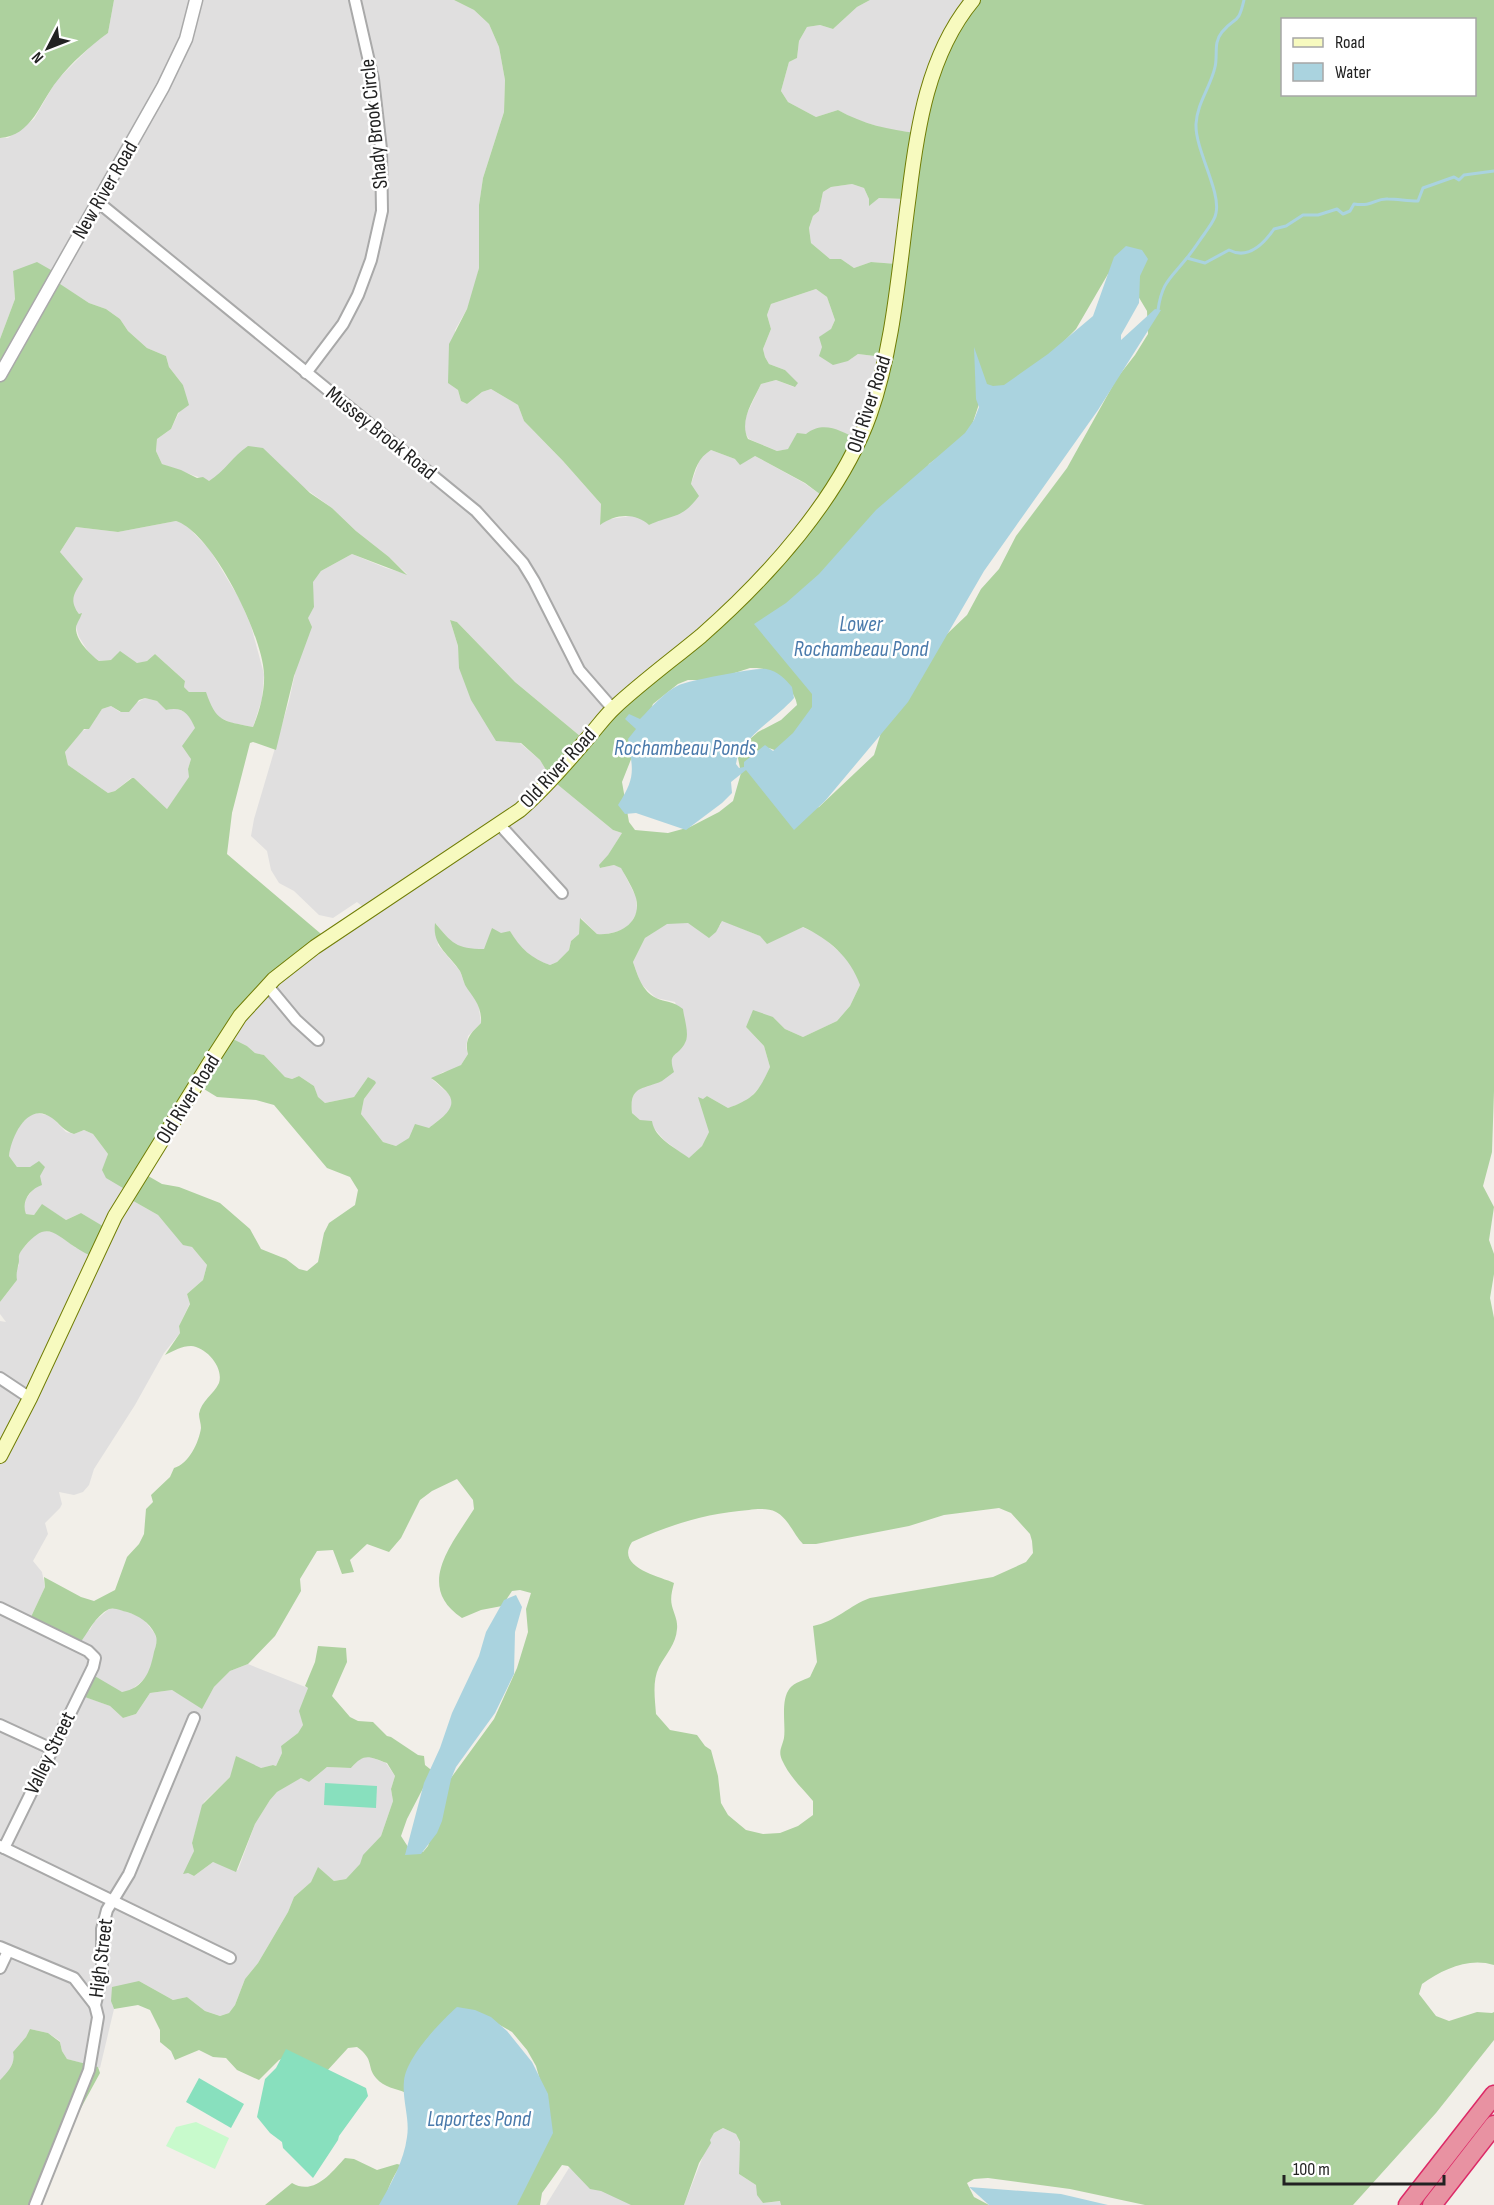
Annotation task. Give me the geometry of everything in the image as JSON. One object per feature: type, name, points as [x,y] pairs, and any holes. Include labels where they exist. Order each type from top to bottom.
[{"type":"highway","points":[[1408,2205],[1494,2095]]},
{"type":"highway","points":[[1397,2205],[1474,2121]]},
{"type":"highway","points":[[1432,2205],[1494,2125]]},
{"type":"highway","points":[[1444,2205],[1494,2140]]},
{"type":"main road","name":"Old River Road","points":[[0,1456],[30,1398],[115,1216],[240,1016],[267,985],[328,938],[499,824],[537,795],[613,708],[703,634],[778,559],[816,512],[849,464],[870,415],[885,362],[913,160],[923,108],[946,43],[973,0]]},
{"type":"street","name":"New River Road","points":[[0,375],[177,60],[191,23],[196,0]]},
{"type":"street","name":"Shady Brook Circle","points":[[306,373],[343,324],[358,295],[371,260],[382,211],[381,149],[373,79],[355,0]]},
{"type":"street","name":"Mussey Brook Road","points":[[98,202],[476,511],[523,563],[534,580],[579,670],[613,708]]},
{"type":"street","points":[[499,824],[562,893]]},
{"type":"street","points":[[267,985],[296,1020],[318,1040]]},
{"type":"street","points":[[0,1378],[30,1398]]},
{"type":"street","name":"Valley Street","points":[[0,1608],[88,1651],[95,1658],[93,1667],[2,1847]]},
{"type":"street","name":"High Street","points":[[34,2205],[89,2070],[98,2018],[95,2005],[102,1976],[102,1929],[106,1910],[129,1874],[194,1718]]},
{"type":"street","points":[[0,1725],[52,1749]]},
{"type":"street","points":[[2,1847],[230,1958]]},
{"type":"street","points":[[0,1968],[4,1949],[74,1978],[95,2005]]},
{"type":"shaded area","points":[[114,0],[454,0],[474,10],[489,24],[499,47],[505,80],[504,112],[483,178],[479,205],[479,268],[475,286],[467,309],[455,330],[453,386],[458,390],[461,401],[467,404],[482,392],[491,389],[518,405],[524,421],[601,504],[600,524],[609,519],[632,516],[641,517],[649,525],[657,521],[691,484],[701,456],[711,450],[735,459],[755,456],[804,483],[825,498],[777,561],[586,741],[515,682],[457,622],[450,620],[458,646],[460,668],[520,743],[540,760],[552,780],[613,830],[622,833],[600,868],[614,865],[621,867],[636,897],[637,912],[631,923],[623,930],[603,935],[597,934],[581,918],[579,934],[571,941],[569,950],[557,962],[550,965],[538,961],[519,946],[510,931],[486,945],[484,949],[465,949],[452,943],[436,924],[438,945],[460,971],[465,985],[478,1002],[481,1023],[468,1036],[466,1047],[468,1054],[461,1065],[432,1079],[450,1095],[452,1102],[450,1111],[429,1128],[396,1146],[383,1142],[361,1114],[364,1099],[376,1083],[368,1077],[354,1097],[325,1103],[318,1098],[314,1086],[299,1076],[292,1079],[285,1077],[264,1055],[255,1053],[229,1037],[260,993],[369,912],[357,902],[333,918],[319,915],[294,891],[279,883],[271,870],[267,851],[251,836],[289,701],[307,618],[314,607],[312,582],[321,571],[352,554],[407,574],[332,508],[299,484],[229,465],[221,474],[209,481],[162,464],[156,451],[157,439],[171,429],[186,398],[183,385],[169,367],[166,356],[147,348],[128,331],[120,319],[106,309],[89,303],[56,282],[13,271],[15,299],[0,339],[0,138],[8,138],[34,119],[56,81],[94,43],[108,33]]},
{"type":"shaded area","points":[[870,0],[974,0],[917,133],[890,130],[854,119],[838,110],[816,117],[788,102],[781,91],[789,62],[797,58],[799,41],[807,27],[820,25],[833,29],[857,7]]},
{"type":"shaded area","points":[[852,184],[864,188],[869,205],[879,198],[905,199],[897,264],[871,262],[854,268],[841,259],[830,259],[811,243],[809,228],[813,216],[819,211],[823,192],[831,187]]},
{"type":"shaded area","points":[[816,289],[827,297],[835,320],[831,329],[848,361],[858,354],[883,357],[860,438],[797,434],[789,449],[777,451],[749,439],[744,431],[745,418],[761,384],[776,380],[794,387],[785,370],[769,364],[765,357],[763,349],[771,329],[767,315],[771,304]]},
{"type":"shaded area","points":[[176,521],[185,524],[210,550],[240,600],[251,626],[264,674],[262,699],[253,727],[232,723],[218,717],[211,710],[205,692],[189,692],[184,687],[185,681],[155,654],[147,661],[139,663],[99,661],[89,653],[79,637],[76,627],[79,614],[73,606],[73,596],[60,552],[76,527],[118,532]]},
{"type":"shaded area","points":[[145,698],[157,701],[166,710],[176,708],[189,714],[195,728],[189,754],[190,777],[167,809],[134,778],[108,793],[68,765],[65,752],[82,731],[89,728],[102,709],[111,706],[120,712]]},
{"type":"shaded area","points":[[722,920],[760,936],[767,943],[802,927],[820,935],[854,968],[860,985],[850,1006],[837,1021],[803,1037],[785,1029],[773,1017],[751,1018],[746,1027],[764,1046],[770,1067],[761,1086],[747,1101],[728,1108],[707,1096],[709,1132],[702,1146],[689,1159],[664,1140],[653,1127],[632,1113],[631,1103],[634,1093],[645,1085],[661,1081],[673,1056],[685,1043],[687,1036],[675,1002],[656,998],[641,984],[633,962],[645,938],[667,923],[720,926]]},
{"type":"shaded area","points":[[37,1113],[51,1116],[66,1132],[74,1134],[84,1130],[93,1134],[108,1154],[103,1170],[129,1191],[128,1198],[158,1215],[183,1244],[192,1247],[207,1265],[203,1280],[187,1294],[190,1303],[179,1326],[180,1333],[164,1353],[135,1405],[94,1469],[89,1485],[83,1492],[74,1495],[59,1492],[62,1504],[45,1523],[48,1534],[33,1561],[42,1572],[45,1587],[30,1619],[90,1630],[94,1622],[109,1609],[115,1608],[142,1617],[155,1634],[157,1641],[151,1670],[147,1677],[130,1691],[83,1696],[110,1706],[123,1718],[136,1714],[150,1693],[172,1690],[202,1708],[214,1687],[230,1671],[248,1664],[308,1688],[300,1711],[303,1725],[298,1733],[281,1746],[282,1753],[276,1766],[230,1777],[204,1802],[192,1843],[194,1851],[188,1873],[194,1876],[213,1862],[238,1870],[255,1824],[270,1800],[277,1792],[298,1779],[302,1778],[309,1782],[327,1767],[351,1768],[359,1759],[368,1756],[386,1763],[395,1776],[391,1789],[393,1801],[381,1836],[364,1855],[361,1864],[346,1879],[334,1881],[318,1868],[311,1882],[294,1897],[288,1912],[258,1963],[245,1979],[235,2005],[229,2013],[220,2016],[205,2011],[187,1997],[173,2000],[139,1981],[112,2004],[114,2009],[100,2068],[67,2059],[60,2041],[48,2033],[30,2029],[14,2051],[15,2058],[7,2074],[0,2080],[0,1321],[6,1322],[0,1314],[0,1302],[17,1280],[15,1272],[19,1265],[17,1258],[36,1233],[55,1232],[76,1248],[105,1228],[81,1213],[66,1220],[42,1205],[34,1215],[26,1214],[24,1208],[26,1199],[34,1188],[30,1167],[17,1167],[9,1156],[10,1143],[29,1115]]},
{"type":"shaded area","points":[[723,2128],[736,2134],[740,2143],[739,2174],[756,2185],[763,2203],[781,2201],[781,2205],[684,2205],[709,2141],[714,2133]]},
{"type":"shaded area","points":[[569,2168],[636,2205],[546,2205]]},
{"type":"green space","points":[[0,0],[114,0],[108,33],[94,43],[62,74],[28,125],[11,136],[0,138]]},
{"type":"green space","points":[[454,0],[870,0],[857,7],[833,29],[820,25],[807,27],[799,41],[797,58],[789,62],[781,91],[788,102],[816,117],[838,110],[876,126],[917,133],[944,50],[974,0],[1494,0],[1494,1091],[1492,1152],[1483,1186],[1494,1207],[1489,1240],[1494,1254],[1494,1274],[1490,1298],[1494,1318],[1494,1965],[1475,1962],[1447,1969],[1422,1984],[1419,1994],[1436,2016],[1449,2021],[1477,2012],[1494,2012],[1494,2040],[1436,2113],[1353,2205],[1145,2205],[1070,2189],[988,2178],[974,2179],[967,2183],[974,2197],[989,2205],[781,2205],[780,2201],[763,2203],[757,2195],[756,2185],[739,2174],[740,2142],[736,2134],[723,2128],[714,2133],[710,2140],[711,2143],[699,2163],[684,2205],[631,2205],[601,2191],[590,2189],[568,2166],[562,2165],[542,2193],[540,2205],[513,2205],[546,2101],[536,2066],[527,2050],[512,2032],[498,2024],[449,2017],[419,2051],[410,2070],[406,2093],[379,2081],[373,2074],[368,2059],[357,2047],[348,2048],[326,2072],[287,2057],[279,2060],[259,2080],[237,2070],[226,2058],[213,2057],[199,2050],[175,2060],[171,2051],[160,2042],[160,2030],[150,2010],[138,2005],[114,2009],[111,2001],[112,1987],[139,1981],[173,2000],[187,1997],[205,2011],[220,2016],[229,2013],[235,2005],[245,1979],[258,1963],[288,1912],[294,1897],[311,1882],[318,1867],[334,1881],[346,1879],[360,1864],[363,1855],[381,1836],[393,1801],[391,1789],[395,1776],[387,1763],[368,1757],[360,1760],[351,1768],[327,1767],[309,1782],[301,1778],[277,1792],[255,1824],[236,1872],[213,1862],[194,1876],[188,1873],[183,1874],[194,1851],[192,1843],[202,1805],[230,1777],[236,1756],[261,1768],[276,1766],[282,1753],[281,1746],[298,1733],[303,1725],[299,1711],[308,1688],[305,1686],[315,1662],[318,1646],[346,1648],[347,1662],[332,1696],[350,1717],[358,1721],[373,1722],[387,1736],[418,1755],[424,1756],[425,1765],[433,1769],[407,1819],[401,1836],[410,1850],[423,1852],[428,1846],[435,1825],[440,1793],[494,1719],[517,1668],[528,1632],[526,1609],[531,1593],[520,1590],[512,1591],[502,1606],[481,1610],[462,1618],[448,1606],[441,1592],[439,1578],[442,1564],[448,1550],[474,1509],[473,1500],[457,1479],[432,1491],[420,1500],[401,1538],[389,1552],[367,1544],[350,1560],[354,1572],[342,1574],[333,1550],[317,1551],[300,1579],[301,1591],[275,1636],[248,1664],[230,1671],[214,1687],[202,1709],[172,1690],[150,1693],[136,1714],[123,1718],[110,1706],[82,1696],[93,1675],[122,1692],[136,1687],[145,1678],[156,1645],[156,1638],[150,1626],[136,1615],[114,1608],[109,1609],[96,1620],[79,1644],[30,1619],[45,1587],[44,1577],[81,1597],[94,1601],[115,1590],[127,1557],[139,1544],[144,1534],[146,1509],[153,1502],[151,1495],[170,1477],[174,1468],[184,1462],[192,1452],[201,1428],[200,1409],[217,1387],[220,1377],[212,1359],[197,1347],[184,1347],[165,1355],[180,1333],[179,1326],[190,1304],[187,1294],[203,1280],[207,1265],[192,1247],[183,1245],[158,1215],[128,1198],[128,1191],[106,1178],[102,1170],[108,1154],[93,1134],[84,1130],[71,1133],[43,1114],[28,1117],[22,1123],[10,1148],[9,1156],[17,1167],[30,1167],[39,1161],[45,1167],[40,1176],[42,1185],[34,1189],[26,1200],[26,1214],[34,1215],[42,1204],[66,1220],[81,1213],[106,1228],[95,1258],[50,1232],[44,1231],[32,1238],[20,1253],[17,1280],[0,1302],[0,339],[15,299],[13,271],[37,262],[58,274],[57,282],[89,303],[106,309],[120,319],[128,331],[147,348],[166,356],[169,367],[183,385],[189,405],[178,413],[171,429],[157,439],[156,451],[162,464],[209,481],[248,446],[263,448],[310,493],[332,508],[407,575],[352,554],[321,571],[313,582],[314,607],[308,618],[312,627],[294,676],[276,750],[250,743],[232,813],[227,854],[327,939],[279,976],[229,1037],[255,1053],[264,1055],[285,1077],[292,1079],[299,1076],[314,1086],[318,1097],[325,1103],[354,1097],[368,1077],[375,1081],[376,1083],[364,1099],[361,1114],[383,1142],[396,1146],[409,1138],[415,1124],[429,1128],[448,1112],[450,1097],[431,1078],[461,1065],[468,1054],[469,1037],[481,1023],[478,1006],[465,985],[460,971],[436,938],[435,923],[455,944],[475,949],[484,949],[492,928],[501,933],[510,931],[527,952],[550,965],[557,962],[569,950],[571,941],[579,934],[580,918],[597,934],[613,933],[632,921],[637,907],[635,894],[621,868],[614,865],[600,868],[599,865],[622,833],[613,830],[552,780],[540,760],[521,743],[496,741],[471,700],[459,668],[458,646],[450,620],[457,622],[515,682],[586,741],[694,643],[825,498],[805,483],[755,456],[740,465],[735,459],[711,450],[698,464],[691,484],[699,496],[682,513],[649,525],[638,518],[625,516],[600,525],[601,504],[524,421],[518,405],[491,389],[482,392],[467,404],[461,401],[458,390],[448,383],[449,344],[467,309],[479,268],[479,205],[483,178],[504,112],[505,80],[499,47],[489,24],[474,10]],"holes":[[[852,184],[864,188],[869,199],[869,206],[879,198],[905,199],[897,264],[871,262],[854,268],[841,259],[830,259],[811,243],[809,228],[813,216],[819,211],[823,192],[831,187]],[[1108,274],[1135,291],[1147,311],[1148,334],[1117,378],[1067,468],[1016,536],[999,569],[981,589],[967,615],[927,653],[889,707],[874,755],[819,807],[790,818],[761,753],[769,748],[777,751],[826,706],[929,464],[969,434],[983,392],[1017,387],[1076,329]],[[816,289],[827,297],[835,320],[831,329],[819,337],[822,347],[819,356],[833,365],[848,361],[858,354],[883,357],[858,439],[826,427],[806,434],[797,433],[788,449],[777,451],[748,439],[746,418],[761,384],[776,380],[795,387],[798,383],[785,370],[769,364],[765,357],[763,349],[771,329],[767,315],[771,304]],[[176,521],[190,529],[205,544],[233,587],[255,635],[261,656],[264,673],[262,700],[253,727],[222,719],[213,709],[206,692],[189,692],[184,687],[185,681],[155,654],[147,661],[137,663],[120,651],[111,660],[99,661],[91,655],[80,642],[76,632],[82,613],[79,614],[73,600],[83,579],[60,552],[76,527],[118,532]],[[750,668],[765,669],[783,681],[794,695],[797,705],[781,720],[758,732],[743,745],[738,758],[741,773],[733,801],[719,812],[690,827],[668,833],[635,830],[629,822],[622,782],[653,704],[678,684],[688,680],[713,680]],[[145,698],[157,701],[166,710],[181,710],[185,712],[195,728],[182,746],[191,759],[188,769],[189,777],[167,809],[134,778],[108,793],[68,765],[65,752],[84,729],[89,729],[102,709],[111,706],[121,712],[129,712],[139,700]],[[722,921],[760,936],[767,944],[803,927],[838,950],[851,966],[860,985],[850,1006],[837,1021],[803,1037],[785,1029],[773,1017],[753,1010],[746,1027],[764,1046],[770,1067],[755,1093],[728,1108],[707,1096],[703,1099],[698,1097],[709,1132],[702,1146],[689,1158],[661,1138],[652,1121],[640,1120],[632,1113],[635,1093],[662,1081],[674,1072],[672,1066],[674,1055],[682,1047],[687,1036],[683,1009],[651,995],[641,983],[633,962],[645,938],[667,924],[688,923],[709,938],[716,932]],[[199,1086],[217,1097],[256,1100],[274,1105],[327,1168],[350,1177],[358,1190],[355,1205],[329,1223],[324,1233],[318,1262],[307,1271],[261,1249],[250,1229],[220,1203],[179,1187],[162,1184],[143,1173]],[[999,1508],[1011,1513],[1030,1534],[1033,1553],[1026,1562],[993,1577],[870,1598],[828,1621],[813,1626],[817,1662],[810,1677],[794,1685],[787,1693],[784,1706],[784,1738],[780,1754],[788,1771],[813,1801],[813,1815],[798,1826],[780,1833],[763,1834],[746,1830],[728,1815],[721,1803],[718,1776],[711,1750],[697,1735],[670,1730],[656,1714],[655,1678],[673,1644],[677,1629],[671,1600],[674,1583],[649,1574],[634,1564],[629,1558],[628,1551],[632,1542],[674,1525],[703,1517],[759,1509],[766,1509],[780,1515],[803,1544],[816,1544],[909,1526],[944,1515]]]},
{"type":"green space","points":[[325,1783],[377,1786],[376,1808],[324,1805]]},
{"type":"green space","points":[[30,2029],[48,2033],[60,2042],[67,2059],[98,2067],[100,2073],[69,2130],[37,2205],[0,2205],[0,2080],[12,2064],[13,2052]]},
{"type":"green space","points":[[286,2049],[366,2088],[368,2096],[339,2136],[313,2178],[283,2148],[282,2142],[270,2133],[257,2117],[265,2079],[276,2068]]},
{"type":"green space","points":[[199,2078],[244,2104],[231,2128],[186,2102]]},
{"type":"green space","points":[[196,2122],[229,2138],[215,2169],[166,2146],[176,2127]]},
{"type":"green space","points":[[345,2158],[354,2159],[377,2170],[401,2165],[390,2184],[384,2205],[265,2205],[292,2183],[308,2187],[322,2181]]},
{"type":"water","name":"Lower Rochambeau Pond","points":[[1126,246],[1142,250],[1148,259],[1140,276],[1139,303],[1121,335],[1121,340],[1155,309],[1161,310],[1098,410],[984,571],[908,702],[825,801],[794,830],[746,770],[731,782],[732,793],[722,803],[686,830],[636,813],[625,814],[618,805],[632,774],[628,739],[636,729],[625,719],[629,714],[640,719],[663,696],[679,685],[750,670],[766,669],[778,673],[792,687],[794,698],[751,738],[738,755],[736,764],[739,768],[744,767],[744,762],[765,745],[773,751],[793,733],[812,707],[812,694],[754,624],[786,603],[819,574],[876,510],[965,433],[979,407],[976,399],[974,347],[987,384],[1004,385],[1048,354],[1093,316],[1114,257]]},
{"type":"water","points":[[516,1595],[522,1607],[515,1632],[514,1674],[495,1713],[456,1767],[437,1833],[421,1854],[405,1855],[424,1783],[440,1748],[452,1713],[479,1656],[486,1632],[504,1600]]},
{"type":"water","name":"Laportes Pond","points":[[457,2007],[475,2010],[491,2017],[507,2031],[532,2062],[548,2094],[553,2133],[517,2205],[379,2205],[396,2172],[405,2146],[408,2130],[404,2088],[406,2072],[424,2041]]},
{"type":"water","points":[[969,2187],[1061,2194],[1108,2205],[989,2205]]},
{"type":"waterway","points":[[1158,310],[1162,293],[1168,282],[1194,249],[1215,216],[1217,204],[1199,146],[1197,116],[1213,74],[1219,36],[1238,17],[1244,0]]},
{"type":"waterway","points":[[1187,258],[1205,263],[1229,250],[1236,253],[1249,252],[1260,245],[1274,229],[1286,226],[1303,215],[1318,215],[1337,209],[1343,214],[1350,211],[1354,204],[1366,204],[1384,199],[1418,201],[1423,188],[1454,177],[1459,180],[1464,175],[1494,171]]},
{"type":"water label","name":"Rochambeau Ponds","points":[[685,748]]}]
